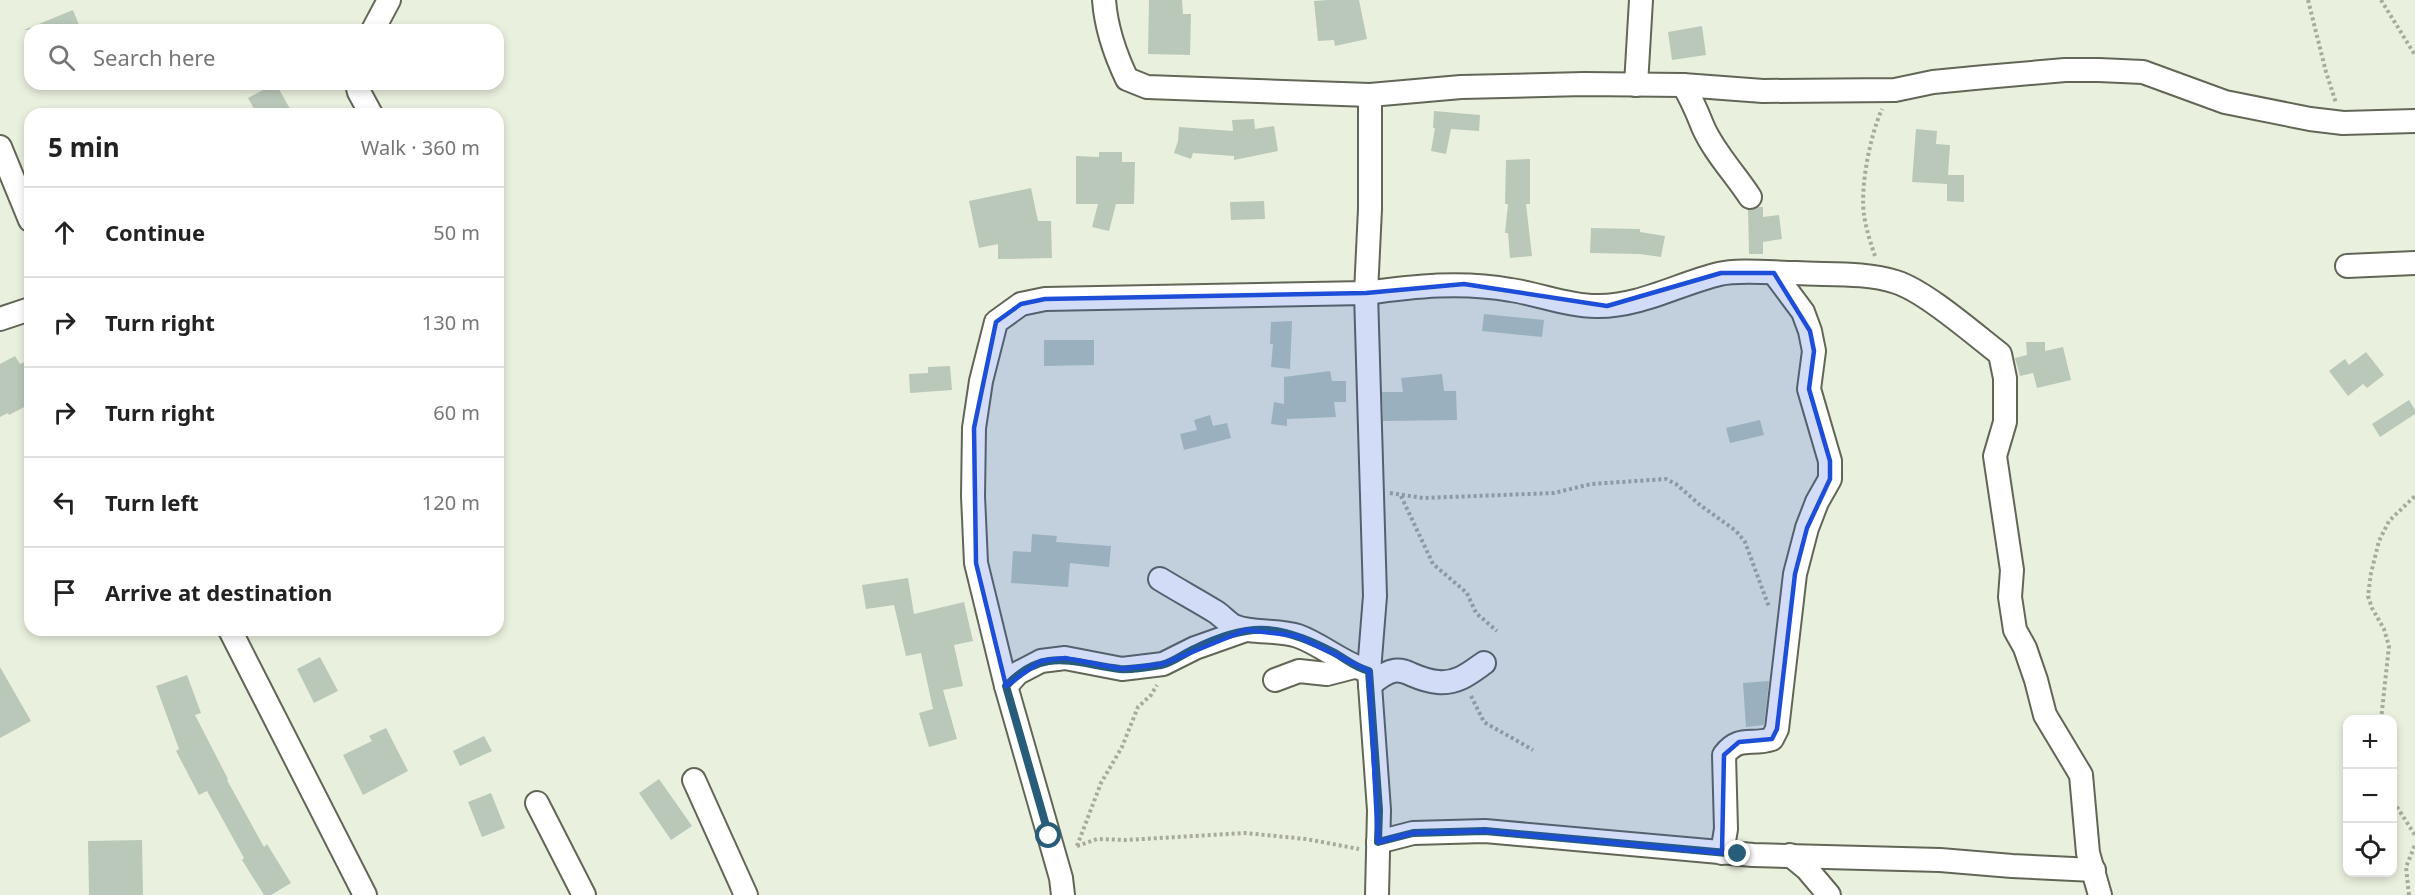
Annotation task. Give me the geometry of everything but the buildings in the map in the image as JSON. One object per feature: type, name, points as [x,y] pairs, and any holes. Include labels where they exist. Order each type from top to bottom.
[{"type":"street","points":[[376,24],[389,0]]},
{"type":"street","points":[[1104,0],[1107,23],[1127,79],[1148,87],[1370,95],[1461,87],[1636,85],[1763,91],[1894,90],[1950,80],[2065,70],[2143,72],[2162,77],[2225,102],[2343,123],[2415,121]]},
{"type":"street","points":[[1636,85],[1641,0]]},
{"type":"street","points":[[1683,86],[1694,102],[1707,134],[1750,197]]},
{"type":"street","points":[[358,90],[367,108]]},
{"type":"street","points":[[1370,95],[1370,208],[1366,293],[1375,596],[1364,674],[1379,810],[1377,895]]},
{"type":"street","points":[[0,147],[24,205]]},
{"type":"street","points":[[2347,266],[2415,263]]},
{"type":"street","points":[[1062,887],[1006,686],[976,563],[973,496],[974,428],[981,381],[996,322],[1021,304],[1045,299],[1366,293],[1415,286],[1464,284],[1511,290],[1593,306],[1607,306],[1639,300],[1721,273],[1774,273],[1870,276],[1897,282],[1928,301],[2000,354],[2006,378],[2005,423],[1995,456],[2012,570],[2010,597],[2015,630],[2025,648],[2044,714],[2081,775],[2088,853],[2100,895]]},
{"type":"street","points":[[1722,853],[1726,829],[1725,755],[1732,745],[1739,742],[1762,742],[1772,739],[1777,729],[1795,574],[1810,520],[1830,479],[1830,460],[1809,390],[1814,351],[1810,331],[1803,312],[1774,273]]},
{"type":"street","points":[[0,319],[24,311]]},
{"type":"street","points":[[1160,579],[1219,614],[1233,626],[1246,630],[1269,630],[1297,636],[1335,653],[1364,674]]},
{"type":"street","points":[[1006,686],[1018,673],[1041,661],[1065,658],[1122,669],[1163,664],[1195,648],[1246,630]]},
{"type":"street","points":[[233,636],[365,895]]},
{"type":"street","points":[[1275,680],[1299,671],[1364,674],[1395,670],[1440,682],[1466,677],[1485,663]]},
{"type":"street","points":[[694,780],[746,895]]},
{"type":"street","points":[[537,802],[584,895]]},
{"type":"street","points":[[1378,847],[1413,833],[1485,831],[1722,853],[1940,860],[2094,870]]},
{"type":"street","points":[[1790,855],[1807,869],[1830,895]]},
{"type":"path","points":[[2308,0],[2326,72],[2343,123]]},
{"type":"path","points":[[2382,0],[2415,55]]},
{"type":"path","points":[[1894,90],[1884,105],[1871,140],[1866,173],[1864,216],[1879,266],[1897,282]]},
{"type":"path","points":[[1372,490],[1423,498],[1554,493],[1591,484],[1622,484],[1639,480],[1666,479],[1676,484],[1736,531],[1745,542],[1769,608],[1788,643]]},
{"type":"path","points":[[1401,495],[1433,564],[1467,593],[1476,613],[1497,631]]},
{"type":"path","points":[[2382,715],[2389,646],[2384,629],[2368,596],[2371,573],[2379,541],[2389,521],[2415,496]]},
{"type":"path","points":[[1062,887],[1101,783],[1122,747],[1138,707],[1151,695],[1159,683],[1163,664]]},
{"type":"path","points":[[1455,680],[1470,695],[1484,722],[1533,750]]},
{"type":"path","points":[[2397,807],[2415,835]]},
{"type":"path","points":[[1077,846],[1097,838],[1126,840],[1245,833],[1378,847]]},
{"type":"path","points":[[2409,895],[2406,867],[2415,845]]},
{"type":"highlighted area","points":[[1721,273],[1774,273],[1810,331],[1814,351],[1809,389],[1830,461],[1830,479],[1807,528],[1795,574],[1777,729],[1772,739],[1739,742],[1724,755],[1722,853],[1485,831],[1413,833],[1378,842],[1369,671],[1297,636],[1246,630],[1163,664],[1122,669],[1065,658],[1041,661],[1006,686],[976,563],[974,428],[996,322],[1021,304],[1045,299],[1366,293],[1464,284],[1607,306]]},
{"type":"route","points":[[1049,836],[1006,686],[1018,673],[1041,661],[1065,658],[1122,669],[1163,664],[1195,648],[1246,630],[1269,630],[1297,636],[1335,653],[1354,668],[1369,671],[1379,810],[1378,842],[1413,833],[1485,831],[1738,854]]}]
